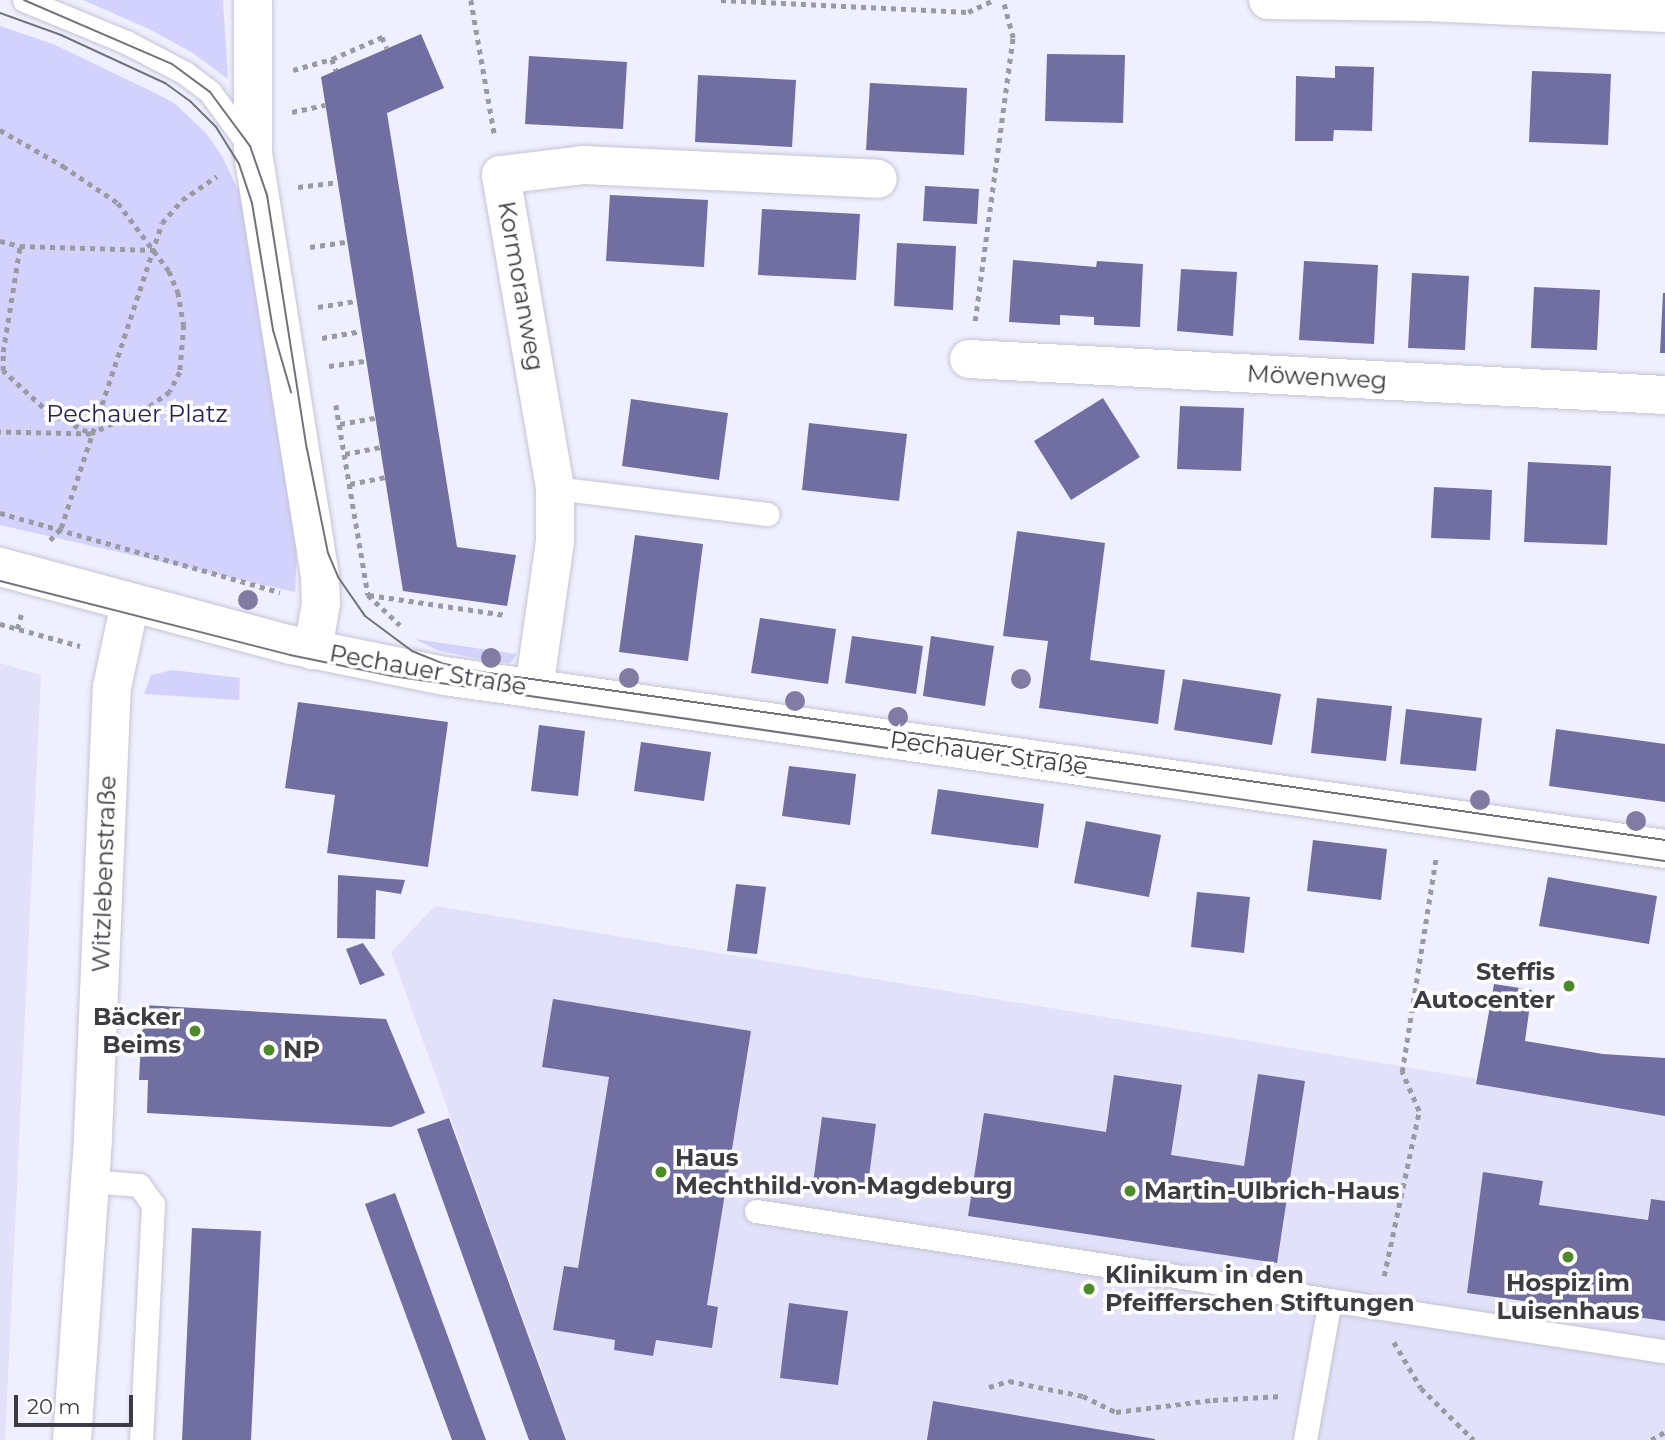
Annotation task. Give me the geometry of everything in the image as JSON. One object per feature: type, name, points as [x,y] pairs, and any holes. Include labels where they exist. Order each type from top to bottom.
[{"type":"street","points":[[0,567],[313,650],[322,598],[320,578],[253,153],[253,0]]},
{"type":"street","points":[[1268,0],[1429,1],[1665,13]]},
{"type":"street","name":"Kormoranweg","points":[[534,689],[555,542],[555,488],[502,175],[584,165],[878,179]]},
{"type":"street","name":"Möwenweg","points":[[970,359],[1665,395]]},
{"type":"street","name":"Witzlebenstraße","points":[[72,1440],[90,1181],[112,687],[116,655],[130,603]]},
{"type":"street","name":"Pechauer Straße","points":[[313,650],[400,668],[534,689],[1665,849]]},
{"type":"lane","points":[[24,0],[126,42],[185,73],[220,105],[253,153]]},
{"type":"lane","points":[[555,488],[767,514]]},
{"type":"lane","points":[[90,1181],[139,1185],[153,1204],[141,1440]]},
{"type":"lane","points":[[756,1211],[1665,1351]]},
{"type":"lane","points":[[1306,1440],[1330,1300]]},
{"type":"path","points":[[471,0],[502,175]]},
{"type":"path","points":[[722,0],[968,12],[994,0]]},
{"type":"path","points":[[970,359],[1013,38],[1003,0]]},
{"type":"path","points":[[280,73],[332,60],[382,37],[387,48]]},
{"type":"path","points":[[332,60],[336,71]]},
{"type":"path","points":[[286,113],[325,105]]},
{"type":"path","points":[[0,131],[100,188],[118,203],[155,250],[174,281],[182,308],[180,372],[170,391],[156,403],[91,433],[0,432]]},
{"type":"path","points":[[47,542],[61,528],[162,223],[170,210],[194,190],[253,153]]},
{"type":"path","points":[[296,177],[301,199]]},
{"type":"path","points":[[298,187],[337,182]]},
{"type":"path","points":[[308,235],[311,257]]},
{"type":"path","points":[[0,241],[20,246],[155,250]]},
{"type":"path","points":[[310,247],[347,242]]},
{"type":"path","points":[[20,246],[3,352],[4,371],[50,414],[91,433]]},
{"type":"path","points":[[316,297],[319,317]]},
{"type":"path","points":[[318,307],[357,301]]},
{"type":"path","points":[[321,327],[324,347]]},
{"type":"path","points":[[322,338],[361,331]]},
{"type":"path","points":[[327,357],[331,378]]},
{"type":"path","points":[[329,366],[366,361]]},
{"type":"path","points":[[335,401],[368,595],[406,630]]},
{"type":"path","points":[[340,424],[375,418]]},
{"type":"path","points":[[345,454],[380,447]]},
{"type":"path","points":[[350,484],[385,477]]},
{"type":"path","points":[[0,513],[282,592]]},
{"type":"path","points":[[412,592],[412,601]]},
{"type":"path","points":[[368,595],[501,614]]},
{"type":"path","points":[[472,610],[474,601]]},
{"type":"path","points":[[0,624],[116,655]]},
{"type":"path","points":[[1436,856],[1402,1072],[1419,1111],[1377,1308],[1421,1388],[1474,1440]]},
{"type":"path","points":[[989,1387],[1009,1381],[1083,1396],[1116,1412],[1213,1400],[1314,1394]]},
{"type":"path","points":[[1651,1440],[1665,1432]]},
{"type":"shaded area","points":[[0,663],[41,675],[5,1440],[0,1440]]},
{"type":"shaded area","name":"Klinikum in den Pfeifferschen Stiftungen","points":[[435,906],[1665,1110],[1665,1440],[567,1440],[391,952]]},
{"type":"green space","points":[[83,0],[223,0],[228,79],[191,52],[149,29]]},
{"type":"green space","name":"Pechauer Platz","points":[[0,26],[53,44],[174,103],[206,133],[222,156],[240,194],[297,552],[295,592],[0,525]]},
{"type":"green space","points":[[414,639],[517,654],[510,663],[480,659],[440,651]]},
{"type":"green space","points":[[172,670],[240,678],[239,700],[144,694],[151,675]]},
{"type":"building","points":[[421,34],[444,88],[387,113],[457,547],[516,555],[507,606],[403,591],[321,77]]},
{"type":"building","points":[[1047,54],[1125,55],[1123,123],[1045,121]]},
{"type":"building","points":[[529,56],[627,62],[623,129],[525,124]]},
{"type":"building","points":[[1335,66],[1374,67],[1372,131],[1334,130],[1333,141],[1295,141],[1296,76],[1335,78]]},
{"type":"building","points":[[1532,71],[1611,74],[1608,145],[1529,142]]},
{"type":"building","points":[[698,75],[796,80],[792,147],[695,142]]},
{"type":"building","points":[[870,83],[967,88],[964,155],[866,150]]},
{"type":"building","points":[[925,186],[979,189],[977,224],[923,221]]},
{"type":"building","points":[[610,195],[708,200],[704,267],[606,261]]},
{"type":"building","points":[[762,209],[860,214],[856,280],[758,275]]},
{"type":"building","points":[[897,243],[956,246],[953,310],[894,306]]},
{"type":"building","points":[[1013,260],[1096,267],[1097,261],[1143,264],[1140,327],[1094,325],[1094,317],[1060,315],[1060,325],[1009,322]]},
{"type":"building","points":[[1304,261],[1378,265],[1374,344],[1299,340]]},
{"type":"building","points":[[1181,269],[1237,272],[1233,336],[1177,331]]},
{"type":"building","points":[[1412,273],[1469,276],[1465,350],[1408,348]]},
{"type":"building","points":[[1534,287],[1600,290],[1597,350],[1531,348]]},
{"type":"building","points":[[1663,293],[1665,353],[1660,353]]},
{"type":"building","points":[[1103,398],[1140,457],[1071,500],[1034,441]]},
{"type":"building","points":[[631,399],[728,413],[719,480],[622,466]]},
{"type":"building","points":[[1180,406],[1244,408],[1241,471],[1177,469]]},
{"type":"building","points":[[809,423],[907,434],[899,501],[802,490]]},
{"type":"building","points":[[1528,462],[1611,466],[1607,545],[1524,542]]},
{"type":"building","points":[[1434,487],[1492,490],[1490,540],[1431,538]]},
{"type":"building","points":[[1017,531],[1105,543],[1090,660],[1165,670],[1158,724],[1039,708],[1048,641],[1003,636]]},
{"type":"building","points":[[635,535],[703,544],[688,661],[619,652]]},
{"type":"building","points":[[760,618],[836,629],[828,684],[751,673]]},
{"type":"building","points":[[852,636],[923,646],[916,694],[845,683]]},
{"type":"building","points":[[931,636],[994,646],[985,706],[923,696]]},
{"type":"building","points":[[1183,679],[1281,694],[1272,745],[1174,730]]},
{"type":"building","points":[[1317,698],[1392,706],[1386,761],[1311,753]]},
{"type":"building","points":[[298,702],[448,722],[428,867],[327,853],[335,795],[285,788]]},
{"type":"building","points":[[1406,709],[1482,718],[1476,771],[1400,764]]},
{"type":"building","points":[[539,725],[585,731],[578,796],[531,791]]},
{"type":"building","points":[[1556,729],[1665,744],[1665,802],[1549,786]]},
{"type":"building","points":[[641,742],[711,752],[704,801],[634,791]]},
{"type":"building","points":[[789,766],[856,774],[850,825],[782,816]]},
{"type":"building","points":[[938,789],[1044,804],[1038,848],[931,834]]},
{"type":"building","points":[[1086,821],[1161,835],[1149,897],[1074,883]]},
{"type":"building","points":[[1313,840],[1387,849],[1381,900],[1307,891]]},
{"type":"building","points":[[338,875],[405,880],[401,894],[376,890],[375,939],[337,938]]},
{"type":"building","points":[[1548,877],[1657,896],[1649,944],[1539,926]]},
{"type":"building","points":[[736,884],[766,887],[757,954],[727,951]]},
{"type":"building","points":[[1197,892],[1250,897],[1244,953],[1191,947]]},
{"type":"building","points":[[363,943],[385,975],[360,985],[346,949]]},
{"type":"building","points":[[1494,984],[1532,990],[1525,1041],[1603,1054],[1665,1058],[1665,1116],[1476,1084]]},
{"type":"building","name":"Haus Mechthild-von-Magdeburg","points":[[553,999],[751,1031],[707,1305],[718,1307],[712,1348],[656,1340],[653,1356],[614,1350],[615,1340],[553,1330],[564,1266],[578,1268],[609,1077],[542,1067]]},
{"type":"building","name":"NP","points":[[143,1005],[386,1019],[425,1113],[391,1127],[147,1113],[148,1080],[139,1080]]},
{"type":"building","name":"Martin-Ulbrich-Haus","points":[[1258,1074],[1305,1081],[1277,1263],[968,1216],[984,1113],[1106,1132],[1114,1075],[1182,1085],[1171,1155],[1244,1166]]},
{"type":"building","points":[[822,1117],[876,1124],[867,1191],[813,1183]]},
{"type":"building","points":[[449,1118],[566,1440],[529,1440],[417,1129]]},
{"type":"building","name":"Hospiz im Luisenhaus","points":[[1483,1172],[1543,1181],[1539,1205],[1648,1220],[1651,1199],[1665,1201],[1665,1321],[1467,1293]]},
{"type":"building","points":[[395,1193],[486,1440],[452,1440],[365,1204]]},
{"type":"building","points":[[192,1228],[261,1231],[251,1440],[182,1440]]},
{"type":"building","points":[[789,1303],[848,1311],[838,1385],[780,1378]]},
{"type":"building","points":[[933,1401],[1155,1439],[1155,1440],[927,1440]]},
{"type":"tram line","points":[[24,0],[172,64],[210,92],[250,146],[267,195],[307,449],[328,553],[338,577],[365,616],[412,651],[445,664],[482,672],[1665,840]]},
{"type":"tram line","points":[[0,13],[61,35],[165,83],[191,102],[216,127],[239,164],[252,203],[273,330],[291,392]]},
{"type":"tram line","points":[[0,581],[290,655],[392,676],[1665,861]]},
{"type":"place","name":"Steffis Autocenter","points":[[1569,986]]},
{"type":"place","name":"Bäcker Beims","points":[[195,1031]]},
{"type":"place","name":"NP","points":[[269,1050]]},
{"type":"place","name":"Haus Mechthild-von-Magdeburg","points":[[661,1172]]},
{"type":"place","name":"Martin-Ulbrich-Haus","points":[[1130,1191]]},
{"type":"place","name":"Hospiz im Luisenhaus","points":[[1568,1257]]},
{"type":"place","name":"Klinikum in den Pfeifferschen Stiftungen","points":[[1089,1289]]}]
